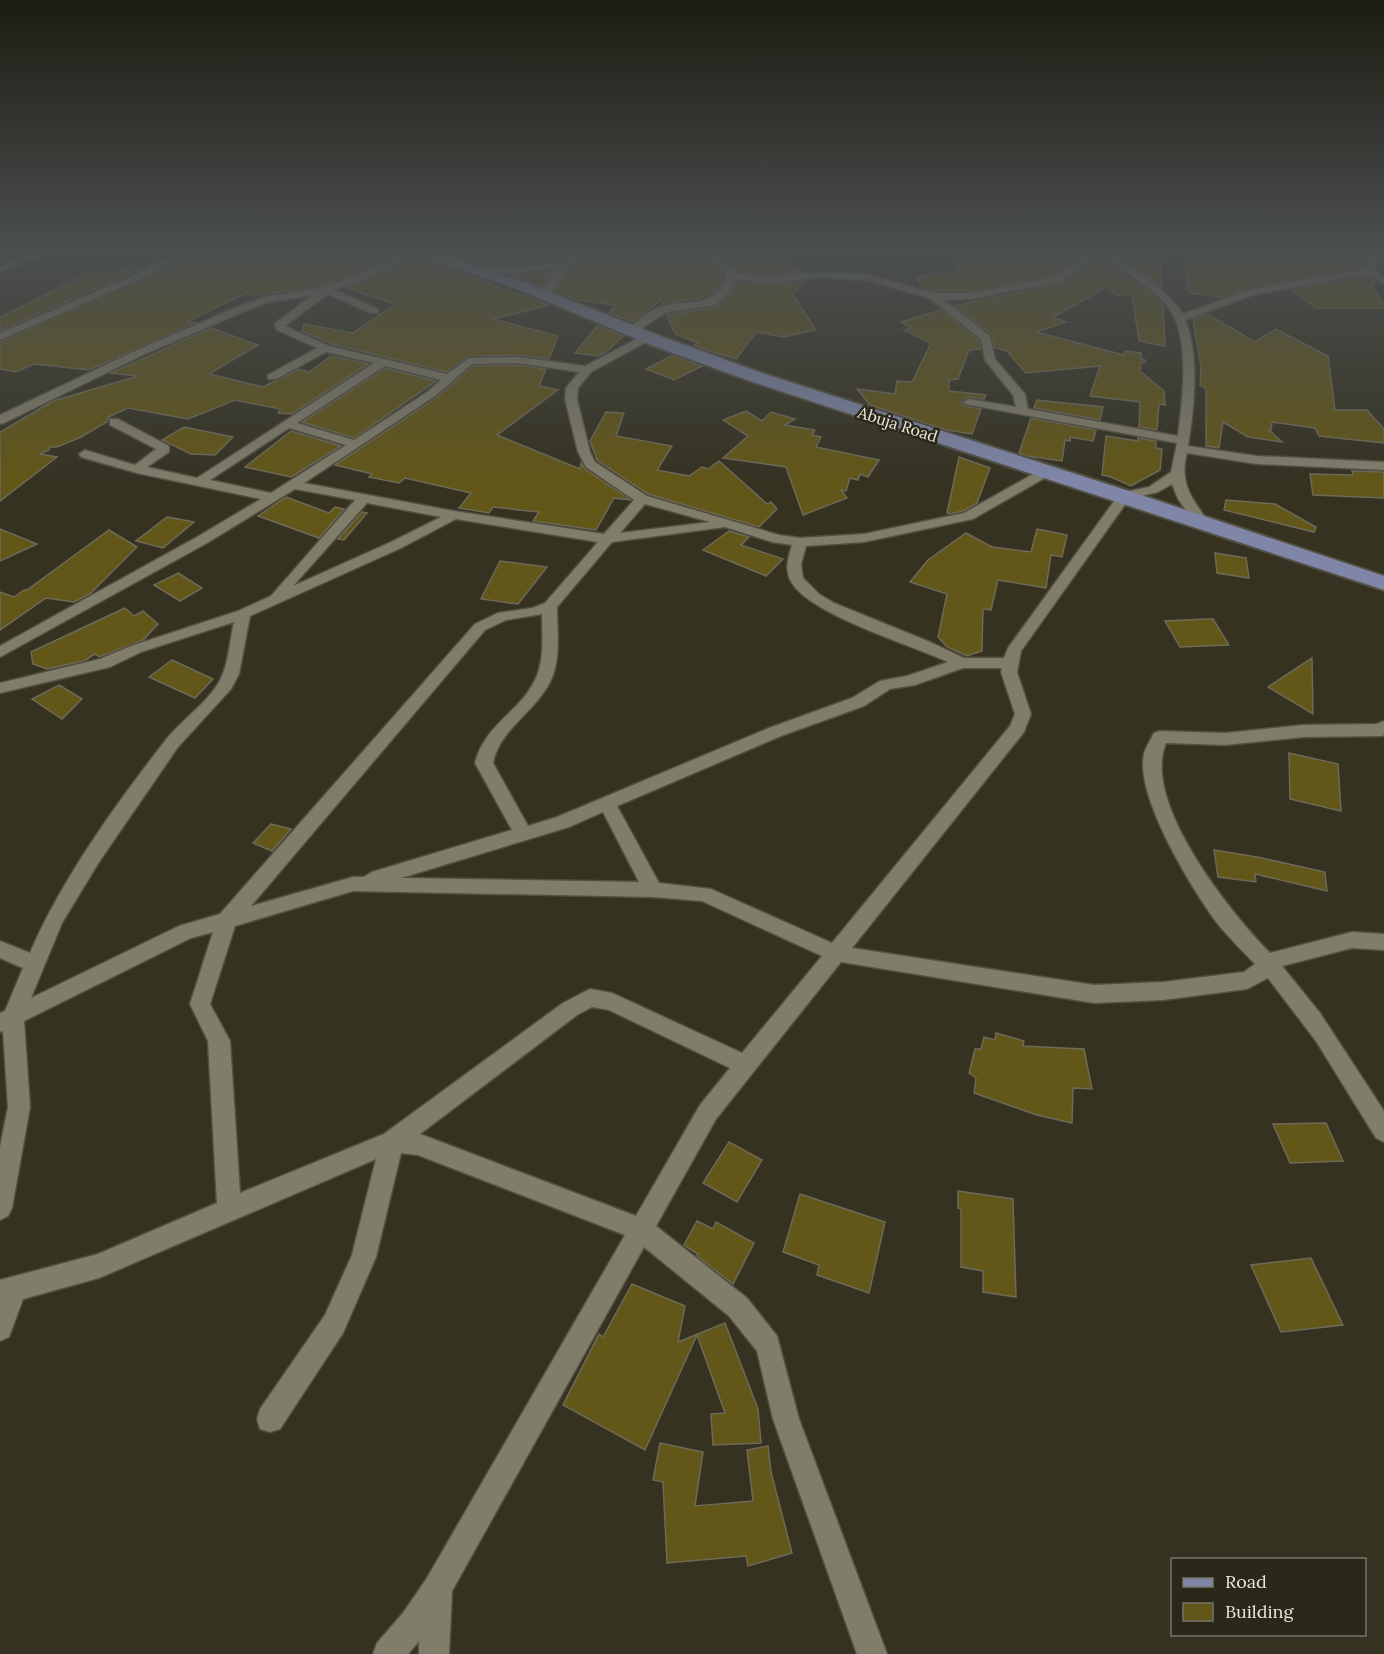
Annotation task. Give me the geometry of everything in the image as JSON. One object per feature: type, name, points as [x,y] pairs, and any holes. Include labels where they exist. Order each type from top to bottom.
[{"type":"main road","name":"Abuja Road","points":[[624,327],[756,377],[1125,496],[1384,583]]},
{"type":"street","points":[[0,337],[22,327]]},
{"type":"street","points":[[0,420],[141,352],[199,327]]},
{"type":"street","points":[[280,327],[325,348],[448,378]]},
{"type":"street","points":[[646,327],[640,334],[587,370],[572,388],[572,399],[584,452],[590,464],[642,500],[777,539],[800,542],[864,538],[968,516],[1046,472]]},
{"type":"street","points":[[972,327],[986,338],[990,360],[1019,394],[1023,412]]},
{"type":"street","points":[[1181,327],[1187,361],[1187,398],[1183,445],[1177,473],[1185,502],[1201,521]]},
{"type":"street","points":[[272,377],[325,348]]},
{"type":"street","points":[[0,652],[202,540],[293,485],[431,394],[463,364],[475,360],[518,360],[587,370]]},
{"type":"street","points":[[199,482],[383,362]]},
{"type":"street","points":[[969,402],[1257,460],[1384,466]]},
{"type":"street","points":[[114,422],[165,449],[137,469]]},
{"type":"street","points":[[287,424],[356,444]]},
{"type":"street","points":[[85,454],[137,469],[273,497]]},
{"type":"street","points":[[388,1654],[414,1624],[437,1588],[708,1112],[834,953],[1018,728],[1023,714],[1009,672],[1013,651],[1125,496],[1158,488],[1170,481],[1177,473]]},
{"type":"street","points":[[293,485],[454,515],[607,539],[730,524]]},
{"type":"street","points":[[272,601],[364,498]]},
{"type":"street","points":[[229,1211],[219,1041],[200,1004],[227,920],[480,627],[503,616],[535,612],[550,606],[642,500]]},
{"type":"street","points":[[0,688],[105,663],[136,649],[243,614],[396,545],[454,515]]},
{"type":"street","points":[[800,542],[794,560],[796,579],[808,594],[844,614],[914,640],[962,663]]},
{"type":"street","points":[[523,834],[484,763],[484,754],[542,684],[548,670],[550,606]]},
{"type":"street","points":[[0,1208],[20,1107],[7,1020],[35,964],[52,921],[92,857],[172,743],[223,689],[231,674],[243,614]]},
{"type":"street","points":[[7,1020],[167,940],[227,920],[564,822],[775,732],[858,702],[886,685],[909,681],[962,663],[1011,663]]},
{"type":"street","points":[[1384,727],[1382,730],[1302,731],[1236,739],[1160,737],[1156,742],[1153,773],[1155,788],[1190,867],[1234,928],[1302,1004],[1384,1131]]},
{"type":"street","points":[[607,804],[653,890]]},
{"type":"street","points":[[353,884],[653,890],[704,894],[834,953],[1095,994],[1163,991],[1247,980],[1260,973],[1266,962],[1352,940],[1384,942]]},
{"type":"street","points":[[0,950],[35,964]]},
{"type":"street","points":[[0,1328],[7,1291],[99,1266],[339,1162],[392,1142],[570,1009],[591,998],[612,1002],[745,1065]]},
{"type":"street","points":[[392,1142],[418,1144],[642,1230],[738,1307],[768,1345],[786,1419],[872,1654]]},
{"type":"street","points":[[270,1419],[334,1324],[364,1257],[392,1142]]},
{"type":"street","points":[[434,1654],[437,1588]]},
{"type":"building","points":[[33,327],[186,327],[89,370],[34,364],[16,372],[0,369],[0,342]]},
{"type":"building","points":[[303,327],[321,327],[353,333],[361,327],[524,327],[558,336],[549,359],[518,355],[469,356],[447,372],[332,344],[302,331]]},
{"type":"building","points":[[596,327],[603,327],[623,336],[608,351],[598,356],[575,353]]},
{"type":"building","points":[[672,327],[814,327],[816,330],[783,337],[756,332],[736,359],[693,346],[698,343],[675,334]]},
{"type":"building","points":[[963,327],[979,340],[981,349],[969,350],[958,379],[949,380],[949,391],[986,395],[984,399],[969,397],[961,402],[965,406],[981,409],[972,434],[947,430],[870,405],[857,389],[895,394],[897,381],[912,382],[931,343],[904,330]]},
{"type":"building","points":[[982,327],[1050,327],[1036,332],[1124,355],[1125,351],[1141,353],[1141,359],[1145,362],[1141,363],[1140,371],[1164,391],[1165,405],[1159,404],[1157,430],[1139,427],[1140,402],[1090,396],[1100,366],[1026,373],[1007,351],[995,348],[991,334]]},
{"type":"building","points":[[1137,327],[1164,327],[1165,346],[1139,341]]},
{"type":"building","points":[[1194,327],[1230,327],[1255,342],[1276,329],[1328,356],[1335,410],[1367,410],[1384,429],[1384,443],[1319,436],[1315,428],[1272,422],[1271,430],[1269,430],[1282,442],[1248,437],[1223,422],[1219,448],[1206,446],[1206,389],[1200,385],[1201,367]]},
{"type":"building","points":[[211,328],[258,345],[209,374],[263,387],[299,369],[309,372],[331,356],[368,364],[292,414],[278,413],[280,409],[235,400],[188,419],[128,408],[108,417],[108,421],[81,437],[57,447],[50,447],[49,450],[40,454],[57,457],[0,501],[0,432],[53,401],[138,376],[111,373]]},
{"type":"building","points":[[673,355],[702,366],[674,380],[646,369]]},
{"type":"building","points":[[518,365],[546,369],[539,386],[558,390],[497,435],[580,469],[581,463],[585,469],[631,500],[614,498],[596,530],[533,521],[539,512],[493,507],[489,513],[459,508],[471,493],[405,478],[399,483],[369,477],[372,474],[335,465],[436,398],[473,366]]},
{"type":"building","points":[[385,368],[436,381],[354,438],[302,422]]},
{"type":"building","points":[[1037,400],[1103,407],[1100,420],[1034,408]]},
{"type":"building","points":[[746,411],[762,421],[771,412],[795,419],[785,425],[815,430],[812,435],[821,437],[816,447],[879,460],[868,477],[860,474],[858,480],[850,478],[846,491],[841,490],[847,498],[803,515],[786,467],[723,458],[748,436],[723,420]]},
{"type":"building","points":[[606,412],[624,413],[616,436],[672,446],[657,470],[689,476],[702,467],[708,469],[719,461],[767,504],[771,502],[777,509],[759,527],[648,494],[597,460],[590,441]]},
{"type":"building","points":[[1031,418],[1096,430],[1093,441],[1070,437],[1070,441],[1065,440],[1062,461],[1027,456],[1019,453]]},
{"type":"building","points":[[184,427],[233,437],[215,455],[191,454],[162,440]]},
{"type":"building","points":[[291,431],[341,446],[291,477],[245,467]]},
{"type":"building","points":[[1106,436],[1156,441],[1156,448],[1162,449],[1160,470],[1131,486],[1102,475]]},
{"type":"building","points":[[959,457],[990,468],[977,503],[963,511],[950,514],[947,513]]},
{"type":"building","points":[[1352,471],[1384,472],[1384,498],[1313,495],[1310,474],[1353,475]]},
{"type":"building","points":[[286,497],[329,513],[335,507],[344,509],[319,538],[258,516]]},
{"type":"building","points":[[1226,500],[1275,504],[1316,527],[1314,532],[1224,510]]},
{"type":"building","points":[[362,512],[367,513],[344,540],[338,539]]},
{"type":"building","points":[[167,517],[194,522],[163,548],[136,541]]},
{"type":"building","points":[[0,529],[37,544],[0,561]]},
{"type":"building","points":[[1037,529],[1067,535],[1062,557],[1051,555],[1046,588],[998,580],[991,610],[983,609],[982,651],[967,656],[947,647],[938,637],[947,594],[910,582],[928,560],[966,533],[992,547],[1031,552]]},
{"type":"building","points":[[109,530],[137,547],[90,594],[74,602],[46,598],[0,630],[0,592],[14,597],[27,590]]},
{"type":"building","points":[[729,531],[749,537],[741,545],[783,559],[766,576],[703,550]]},
{"type":"building","points":[[1215,553],[1246,558],[1249,578],[1217,573]]},
{"type":"building","points":[[500,561],[547,567],[518,604],[481,599]]},
{"type":"building","points":[[178,573],[202,588],[180,601],[154,585]]},
{"type":"building","points":[[125,608],[134,616],[143,611],[158,624],[143,640],[99,657],[95,654],[84,661],[47,669],[33,664],[31,652]]},
{"type":"building","points":[[1213,619],[1229,645],[1180,647],[1165,621]]},
{"type":"building","points":[[1312,658],[1313,714],[1268,687]]},
{"type":"building","points":[[172,660],[213,679],[195,698],[149,677]]},
{"type":"building","points":[[59,685],[82,699],[62,719],[32,699]]},
{"type":"building","points":[[1289,753],[1338,764],[1341,811],[1290,799]]},
{"type":"building","points":[[271,824],[291,829],[272,851],[253,843]]},
{"type":"building","points":[[1214,850],[1325,872],[1327,891],[1255,874],[1256,882],[1218,877]]},
{"type":"building","points":[[996,1033],[1024,1041],[1023,1046],[1084,1049],[1092,1089],[1073,1088],[1072,1123],[1037,1115],[974,1093],[976,1078],[969,1073],[975,1049],[981,1049],[984,1037],[995,1040]]},
{"type":"building","points":[[1326,1123],[1343,1161],[1290,1163],[1273,1124]]},
{"type":"building","points":[[729,1142],[762,1160],[737,1202],[703,1183]]},
{"type":"building","points":[[958,1191],[1013,1199],[1016,1297],[983,1292],[983,1271],[961,1267],[961,1209],[958,1208]]},
{"type":"building","points":[[800,1194],[885,1222],[869,1293],[817,1275],[819,1265],[783,1252]]},
{"type":"building","points":[[697,1221],[713,1229],[716,1222],[754,1243],[733,1284],[684,1245]]},
{"type":"building","points":[[1311,1258],[1343,1325],[1281,1332],[1251,1265]]},
{"type":"building","points":[[632,1284],[685,1306],[678,1342],[725,1323],[758,1409],[761,1443],[713,1445],[711,1414],[725,1413],[697,1335],[645,1450],[563,1405],[599,1334],[603,1337]]},
{"type":"building","points":[[660,1443],[703,1452],[695,1506],[753,1501],[747,1450],[768,1446],[771,1472],[792,1553],[748,1566],[746,1556],[667,1563],[663,1482],[653,1480]]}]
